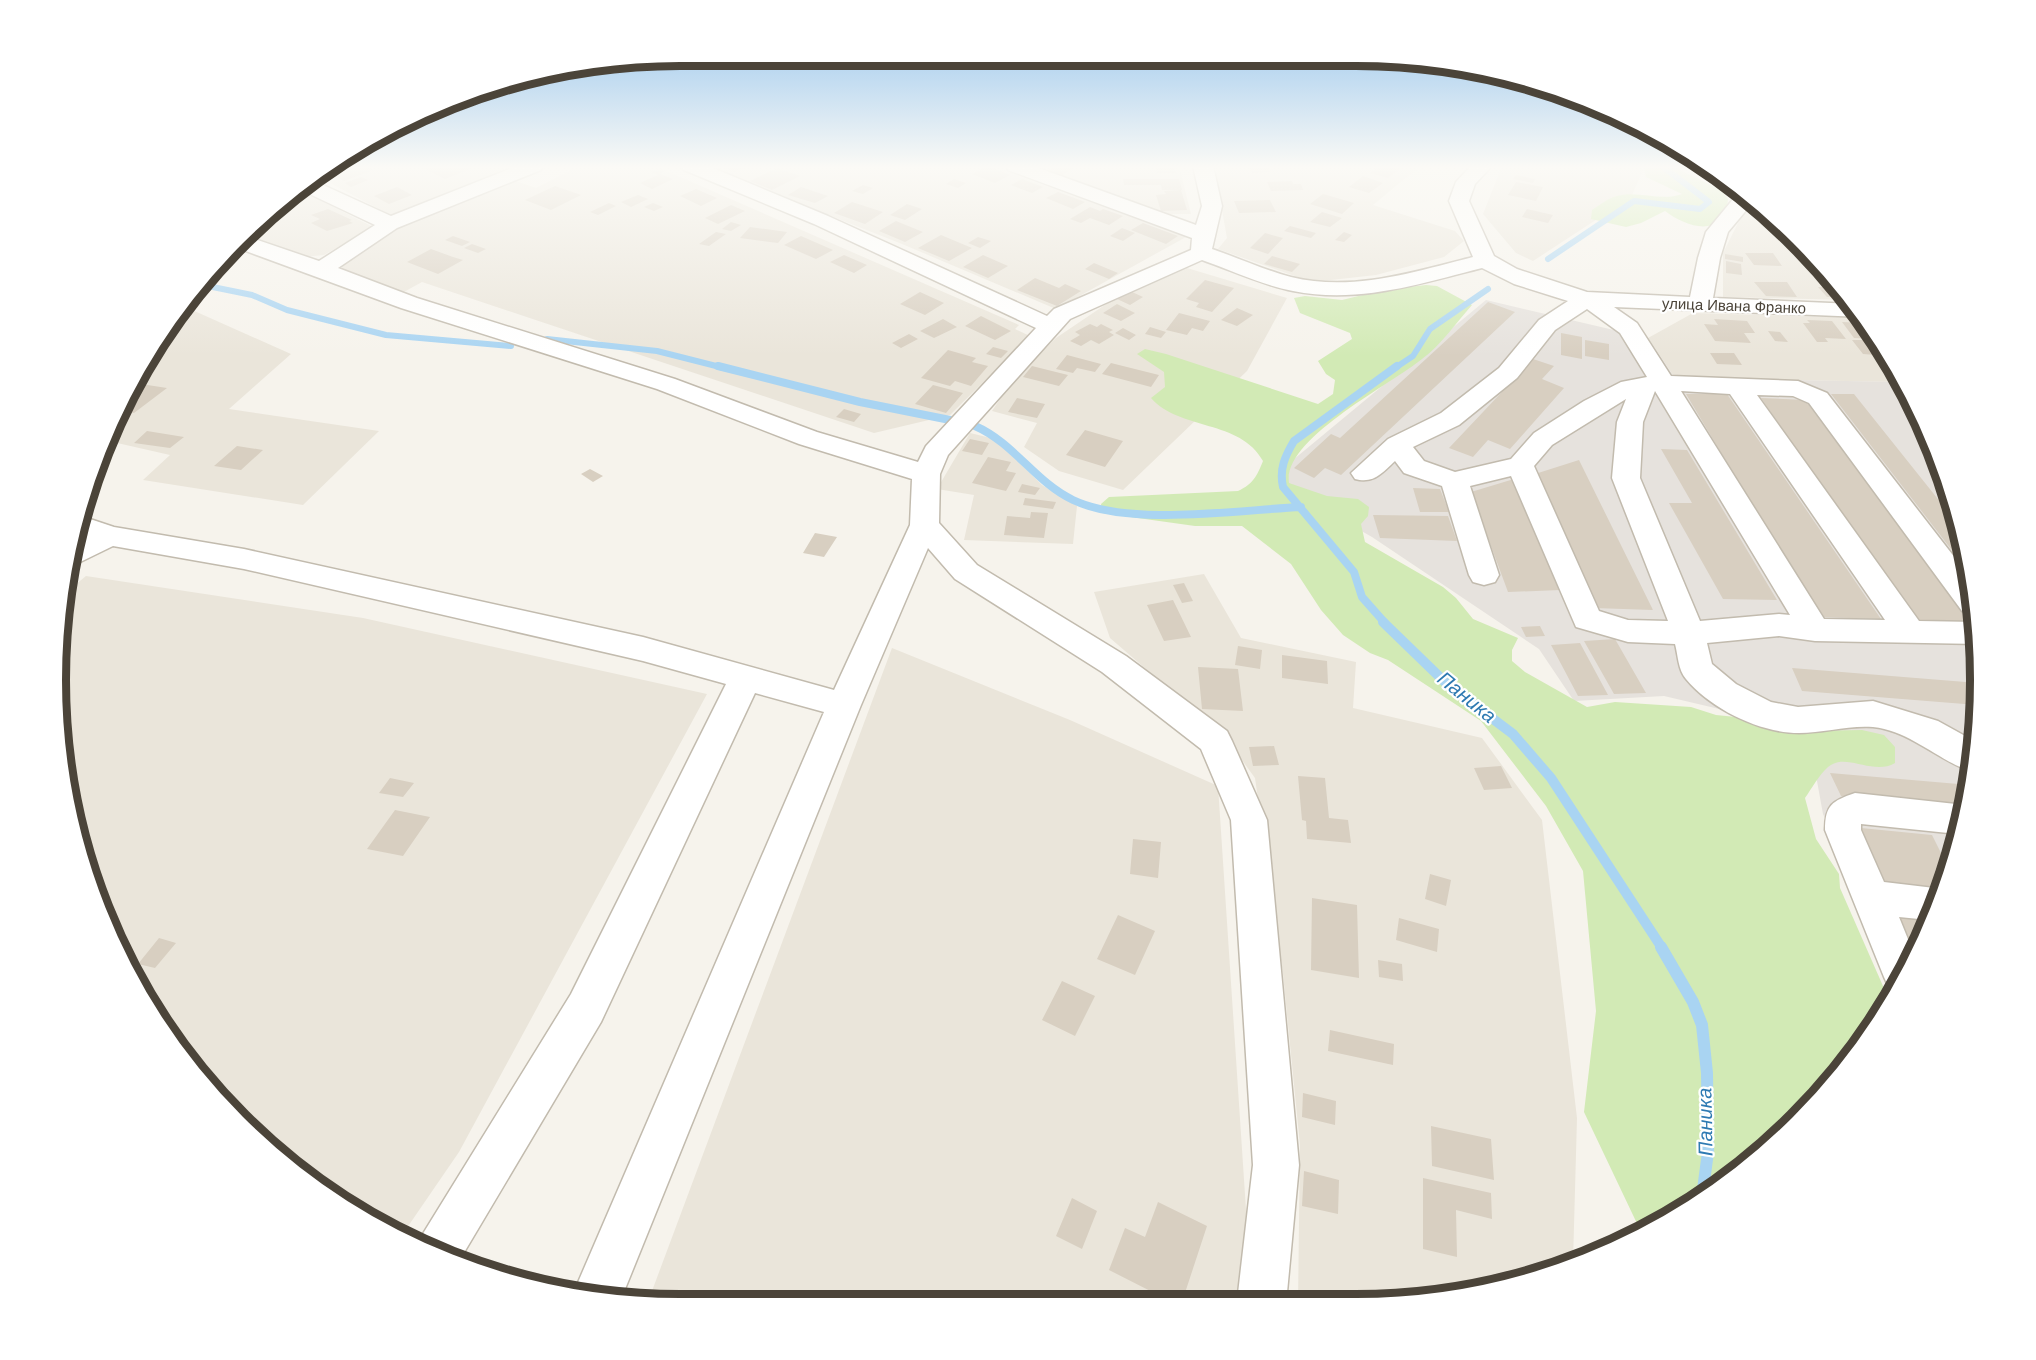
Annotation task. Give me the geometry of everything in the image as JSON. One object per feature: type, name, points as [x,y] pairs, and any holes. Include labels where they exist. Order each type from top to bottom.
[{"type":"street","points":[[321,269],[382,229]]},
{"type":"street","points":[[843,229],[1050,326]]},
{"type":"street","points":[[1167,229],[1292,284],[1327,290],[1397,283],[1485,260]]},
{"type":"street","points":[[600,1289],[844,705],[924,525],[926,474],[936,452],[1062,315],[1202,244],[1206,229]]},
{"type":"street","points":[[1472,229],[1485,260],[1495,267],[1551,290],[1599,300],[1629,328],[1653,384],[1815,630]]},
{"type":"street","points":[[1700,305],[1719,229]]},
{"type":"street","points":[[248,244],[409,303],[666,384],[808,438],[926,474]]},
{"type":"street","points":[[1365,473],[1397,445],[1450,419],[1508,373],[1547,325],[1599,300]]},
{"type":"street","name":"улица Ивана Франко","points":[[1599,300],[1846,311]]},
{"type":"street","points":[[1653,384],[1630,422],[1626,478],[1689,633],[1697,670],[1724,693],[1764,714],[1798,720],[1873,714],[1926,730],[1967,737]]},
{"type":"street","points":[[1397,445],[1414,467],[1454,481],[1520,465],[1543,439],[1593,406],[1630,387],[1653,384],[1737,385],[1798,389],[1818,398],[1963,590]]},
{"type":"street","points":[[1737,385],[1910,632]]},
{"type":"street","points":[[1520,465],[1587,619],[1628,631],[1689,633],[1779,625],[1815,630],[1968,633]]},
{"type":"street","points":[[1454,481],[1484,575]]},
{"type":"street","points":[[924,525],[966,572],[1114,664],[1215,741],[1249,820],[1276,1165],[1263,1294]]},
{"type":"street","points":[[85,528],[108,536],[244,559],[643,649],[844,705]]},
{"type":"street","points":[[80,551],[108,536]]},
{"type":"street","points":[[441,1245],[586,1008],[746,677]]},
{"type":"street","points":[[1926,730],[1966,753]]},
{"type":"street","points":[[1899,966],[1843,830],[1843,815],[1855,808],[1954,818]]},
{"type":"street","points":[[1871,898],[1927,903]]},
{"type":"shaded area","points":[[263,229],[369,229],[324,255],[303,257],[252,240]]},
{"type":"shaded area","points":[[392,229],[800,229],[1019,325],[1015,329],[1030,336],[950,415],[874,433],[422,282],[402,293],[338,270]]},
{"type":"shaded area","points":[[865,229],[1165,229],[1186,237],[1056,309]]},
{"type":"shaded area","points":[[1225,229],[1450,229],[1455,231],[1464,241],[1444,257],[1376,275],[1322,281],[1306,280],[1218,249],[1227,238]]},
{"type":"shaded area","points":[[1496,229],[1581,229],[1533,261],[1516,253]]},
{"type":"shaded area","points":[[1735,229],[1773,229],[1818,275],[1838,300],[1723,297],[1723,253]]},
{"type":"shaded area","points":[[1187,268],[1287,298],[1247,371],[1123,490],[1059,471],[1024,447],[1037,423],[992,411],[1015,377],[1056,338],[1127,290]]},
{"type":"shaded area","points":[[1486,300],[1648,338],[1675,378],[1893,382],[1923,445],[1949,521],[1965,600],[1970,680],[1965,760],[1949,839],[1923,915],[1894,975],[1823,814],[1813,759],[1732,712],[1664,696],[1574,701],[1539,649],[1372,537],[1270,479]]},
{"type":"shaded area","points":[[191,309],[291,354],[229,409],[379,431],[303,505],[143,480],[170,455],[114,442],[148,373]]},
{"type":"shaded area","points":[[1693,313],[1851,318],[1893,382],[1675,378],[1648,338]]},
{"type":"shaded area","points":[[970,433],[995,439],[1042,485],[1077,506],[1073,544],[964,540],[974,495],[937,489]]},
{"type":"shaded area","points":[[1204,574],[1241,638],[1356,662],[1353,708],[1482,738],[1542,820],[1577,1118],[1573,1254],[1515,1273],[1436,1289],[1396,1293],[1298,1294],[1300,1145],[1283,974],[1255,778],[1226,738],[1110,638],[1094,592]]},
{"type":"shaded area","points":[[86,576],[363,618],[707,694],[459,1152],[406,1230],[339,1191],[275,1142],[246,1114],[218,1085],[169,1021],[129,952],[113,915],[87,839],[71,760],[66,680],[67,640],[73,586]]},
{"type":"shaded area","points":[[892,648],[1070,720],[1218,786],[1248,1240],[1242,1294],[651,1293]]},
{"type":"green space","points":[[1426,285],[1437,286],[1472,305],[1429,353],[1320,431],[1291,466],[1289,483],[1327,496],[1358,499],[1369,507],[1368,516],[1361,524],[1365,542],[1443,587],[1456,598],[1473,619],[1518,638],[1512,650],[1512,661],[1525,672],[1587,707],[1615,702],[1691,707],[1716,715],[1756,719],[1807,731],[1862,730],[1884,735],[1895,747],[1895,763],[1887,766],[1835,763],[1828,767],[1805,798],[1816,839],[1839,874],[1840,888],[1885,991],[1867,1021],[1818,1085],[1761,1142],[1697,1191],[1638,1226],[1584,1112],[1596,1011],[1583,871],[1546,806],[1481,721],[1388,660],[1370,653],[1343,635],[1321,610],[1291,564],[1242,526],[1195,526],[1102,513],[1101,504],[1109,497],[1238,491],[1254,479],[1263,461],[1253,448],[1240,438],[1178,416],[1151,398],[1165,387],[1164,372],[1137,354],[1145,349],[1166,354],[1318,404],[1333,394],[1335,380],[1326,374],[1318,361],[1352,339],[1350,333],[1300,313],[1294,298],[1305,296],[1342,300],[1383,290]]},
{"type":"building","points":[[748,229],[787,232],[778,243],[740,238]]},
{"type":"building","points":[[917,229],[923,232],[905,242],[879,231]]},
{"type":"building","points":[[1120,229],[1135,233],[1123,241],[1110,236]]},
{"type":"building","points":[[1160,229],[1178,236],[1166,244],[1131,230]]},
{"type":"building","points":[[1303,229],[1316,233],[1311,238],[1284,231]]},
{"type":"building","points":[[1770,229],[1780,236],[1775,236]]},
{"type":"building","points":[[716,232],[726,234],[709,246],[699,244]]},
{"type":"building","points":[[1344,232],[1352,235],[1344,242],[1335,240]]},
{"type":"building","points":[[1265,233],[1283,238],[1268,254],[1250,248]]},
{"type":"building","points":[[941,235],[972,248],[949,261],[918,248]]},
{"type":"building","points":[[453,236],[470,242],[462,246],[445,240]]},
{"type":"building","points":[[801,236],[833,250],[816,259],[784,245]]},
{"type":"building","points":[[978,237],[991,241],[980,248],[968,243]]},
{"type":"building","points":[[472,244],[486,249],[478,253],[464,248]]},
{"type":"building","points":[[431,249],[463,260],[438,274],[407,262]]},
{"type":"building","points":[[1745,253],[1773,253],[1782,266],[1754,265]]},
{"type":"building","points":[[1725,254],[1743,257],[1743,262],[1725,259]]},
{"type":"building","points":[[844,255],[867,265],[854,273],[830,262]]},
{"type":"building","points":[[983,255],[1008,266],[988,278],[963,267]]},
{"type":"building","points":[[1272,256],[1300,264],[1292,272],[1264,264]]},
{"type":"building","points":[[1726,261],[1741,264],[1742,275],[1726,273]]},
{"type":"building","points":[[1094,263],[1118,273],[1109,279],[1085,269]]},
{"type":"building","points":[[1035,278],[1059,288],[1065,284],[1081,291],[1057,306],[1017,290]]},
{"type":"building","points":[[1205,280],[1234,288],[1212,312],[1196,307],[1199,303],[1186,299]]},
{"type":"building","points":[[1754,282],[1787,282],[1797,297],[1766,296]]},
{"type":"building","points":[[1818,287],[1828,287],[1836,297],[1827,297]]},
{"type":"building","points":[[1130,291],[1143,297],[1130,305],[1117,299]]},
{"type":"building","points":[[920,292],[944,303],[925,315],[900,304]]},
{"type":"building","points":[[1488,302],[1515,312],[1341,475],[1325,468],[1314,478],[1294,468],[1331,434],[1340,438]]},
{"type":"building","points":[[1117,304],[1135,313],[1121,321],[1103,313]]},
{"type":"building","points":[[1237,308],[1253,315],[1237,326],[1221,320]]},
{"type":"building","points":[[1179,313],[1210,321],[1203,331],[1192,328],[1187,335],[1166,330]]},
{"type":"building","points":[[981,316],[1011,331],[995,340],[965,326]]},
{"type":"building","points":[[943,319],[957,327],[934,338],[920,331]]},
{"type":"building","points":[[1714,319],[1747,321],[1755,333],[1744,333],[1751,343],[1715,341],[1704,324],[1718,325]]},
{"type":"building","points":[[1807,320],[1832,321],[1846,339],[1825,338],[1828,342],[1817,342],[1803,323],[1810,323]]},
{"type":"building","points":[[1842,322],[1855,323],[1867,339],[1854,338]]},
{"type":"building","points":[[1090,324],[1097,327],[1101,324],[1113,330],[1109,332],[1114,335],[1099,344],[1091,340],[1081,346],[1070,341],[1080,335],[1075,332]]},
{"type":"building","points":[[1150,327],[1166,332],[1161,338],[1145,334]]},
{"type":"building","points":[[1123,328],[1136,335],[1129,340],[1115,333]]},
{"type":"building","points":[[1768,331],[1780,332],[1788,342],[1775,341]]},
{"type":"building","points":[[1561,333],[1582,337],[1582,359],[1561,355]]},
{"type":"building","points":[[909,334],[918,339],[901,348],[892,343]]},
{"type":"building","points":[[1585,340],[1609,344],[1609,360],[1585,356]]},
{"type":"building","points":[[1852,340],[1865,340],[1876,355],[1863,354]]},
{"type":"building","points":[[993,347],[1008,351],[1001,358],[986,354]]},
{"type":"building","points":[[948,350],[976,358],[972,362],[988,366],[971,386],[955,381],[950,386],[921,378]]},
{"type":"building","points":[[1710,353],[1734,353],[1742,365],[1717,364]]},
{"type":"building","points":[[1067,355],[1101,364],[1095,372],[1077,368],[1073,373],[1056,369]]},
{"type":"building","points":[[1533,359],[1554,366],[1542,379],[1564,388],[1510,449],[1488,440],[1473,457],[1449,448]]},
{"type":"building","points":[[1111,363],[1159,375],[1151,387],[1102,374]]},
{"type":"building","points":[[1032,366],[1068,375],[1059,386],[1023,377]]},
{"type":"building","points":[[142,384],[167,388],[134,413],[127,411]]},
{"type":"building","points":[[933,385],[963,393],[946,413],[915,404]]},
{"type":"building","points":[[1686,394],[1727,394],[1881,619],[1819,617]]},
{"type":"building","points":[[1831,394],[1854,394],[1945,508],[1957,557]]},
{"type":"building","points":[[1017,398],[1045,404],[1037,418],[1008,412]]},
{"type":"building","points":[[1761,398],[1805,400],[1967,617],[1967,623],[1914,620]]},
{"type":"building","points":[[844,409],[861,414],[854,422],[836,417]]},
{"type":"building","points":[[1085,430],[1123,441],[1105,467],[1066,455]]},
{"type":"building","points":[[147,431],[184,437],[170,448],[134,443]]},
{"type":"building","points":[[970,439],[989,443],[982,455],[962,451]]},
{"type":"building","points":[[237,446],[263,450],[241,470],[214,466]]},
{"type":"building","points":[[1661,449],[1687,450],[1777,600],[1723,599],[1669,503],[1692,503]]},
{"type":"building","points":[[988,457],[1011,462],[1006,471],[1016,473],[1006,491],[972,483]]},
{"type":"building","points":[[1579,460],[1653,610],[1594,608],[1535,474]]},
{"type":"building","points":[[590,469],[603,476],[593,482],[581,474]]},
{"type":"building","points":[[1514,479],[1560,590],[1508,592],[1471,492]]},
{"type":"building","points":[[1022,484],[1040,488],[1035,495],[1018,492]]},
{"type":"building","points":[[1413,488],[1440,489],[1449,512],[1420,512]]},
{"type":"building","points":[[1025,498],[1056,502],[1053,509],[1023,505]]},
{"type":"building","points":[[1031,512],[1048,513],[1044,538],[1004,535],[1007,516],[1030,518]]},
{"type":"building","points":[[1373,515],[1448,516],[1457,541],[1380,538]]},
{"type":"building","points":[[815,533],[837,537],[824,557],[803,553]]},
{"type":"building","points":[[1184,583],[1193,601],[1182,603],[1173,585]]},
{"type":"building","points":[[1173,600],[1191,637],[1164,641],[1147,605]]},
{"type":"building","points":[[1540,626],[1545,636],[1526,637],[1521,627]]},
{"type":"building","points":[[1615,639],[1646,693],[1614,694],[1584,641]]},
{"type":"building","points":[[1580,643],[1608,695],[1578,696],[1551,645]]},
{"type":"building","points":[[1238,646],[1262,650],[1260,669],[1235,665]]},
{"type":"building","points":[[1282,655],[1327,661],[1328,684],[1282,678]]},
{"type":"building","points":[[1198,667],[1238,669],[1243,711],[1202,709]]},
{"type":"building","points":[[1792,668],[1970,682],[1969,704],[1802,691]]},
{"type":"building","points":[[1274,746],[1279,765],[1253,766],[1249,747]]},
{"type":"building","points":[[1501,766],[1512,788],[1484,790],[1474,768]]},
{"type":"building","points":[[1830,773],[1961,784],[1957,806],[1841,796]]},
{"type":"building","points":[[1298,776],[1325,778],[1329,818],[1348,820],[1351,843],[1307,839],[1306,821],[1302,820]]},
{"type":"building","points":[[390,778],[414,783],[403,797],[379,793]]},
{"type":"building","points":[[395,810],[430,817],[403,856],[367,849]]},
{"type":"building","points":[[1861,828],[1932,835],[1943,857],[1933,887],[1885,882]]},
{"type":"building","points":[[1133,839],[1161,842],[1158,878],[1130,874]]},
{"type":"building","points":[[1430,874],[1451,880],[1446,906],[1425,899]]},
{"type":"building","points":[[1312,898],[1357,905],[1359,978],[1311,970]]},
{"type":"building","points":[[1889,914],[1922,917],[1907,953]]},
{"type":"building","points":[[1118,915],[1155,931],[1135,975],[1097,959]]},
{"type":"building","points":[[1399,918],[1439,929],[1437,952],[1396,940]]},
{"type":"building","points":[[159,938],[176,943],[155,968],[138,964]]},
{"type":"building","points":[[1378,960],[1402,964],[1403,981],[1379,977]]},
{"type":"building","points":[[1062,981],[1095,996],[1075,1036],[1042,1020]]},
{"type":"building","points":[[1330,1030],[1394,1044],[1393,1065],[1328,1051]]},
{"type":"building","points":[[1303,1093],[1336,1101],[1335,1125],[1302,1117]]},
{"type":"building","points":[[1431,1126],[1491,1139],[1494,1180],[1432,1166]]},
{"type":"building","points":[[1304,1171],[1339,1180],[1338,1214],[1302,1206]]},
{"type":"building","points":[[1423,1178],[1491,1193],[1492,1219],[1456,1210],[1457,1257],[1423,1249]]},
{"type":"building","points":[[1072,1198],[1097,1211],[1082,1249],[1056,1236]]},
{"type":"building","points":[[1158,1202],[1207,1226],[1185,1294],[1156,1294],[1109,1270],[1125,1228],[1145,1237]]},
{"type":"waterway","name":"Паника","points":[[1548,259],[1592,229]]},
{"type":"waterway","points":[[209,286],[252,295],[287,310],[386,335],[511,346]]},
{"type":"waterway","name":"Паника","points":[[1395,368],[1413,356],[1430,329],[1488,289]]},
{"type":"waterway","points":[[547,339],[657,351],[724,368]]},
{"type":"waterway","points":[[718,366],[860,402],[950,420]]},
{"type":"waterway","name":"Паника","points":[[1300,507],[1283,487],[1282,468],[1294,441],[1397,366]]},
{"type":"waterway","points":[[975,426],[1001,442],[1059,492],[1073,500],[1097,508],[1124,513],[1185,515],[1300,507]]},
{"type":"waterway","name":"Паника","points":[[1300,507],[1354,572],[1362,597],[1385,623]]},
{"type":"waterway","name":"Паника","points":[[1383,622],[1448,685],[1513,734],[1551,778],[1662,948]]},
{"type":"waterway","name":"Паника","points":[[1661,947],[1693,1002],[1702,1025],[1707,1073],[1708,1152],[1703,1186]]}]
